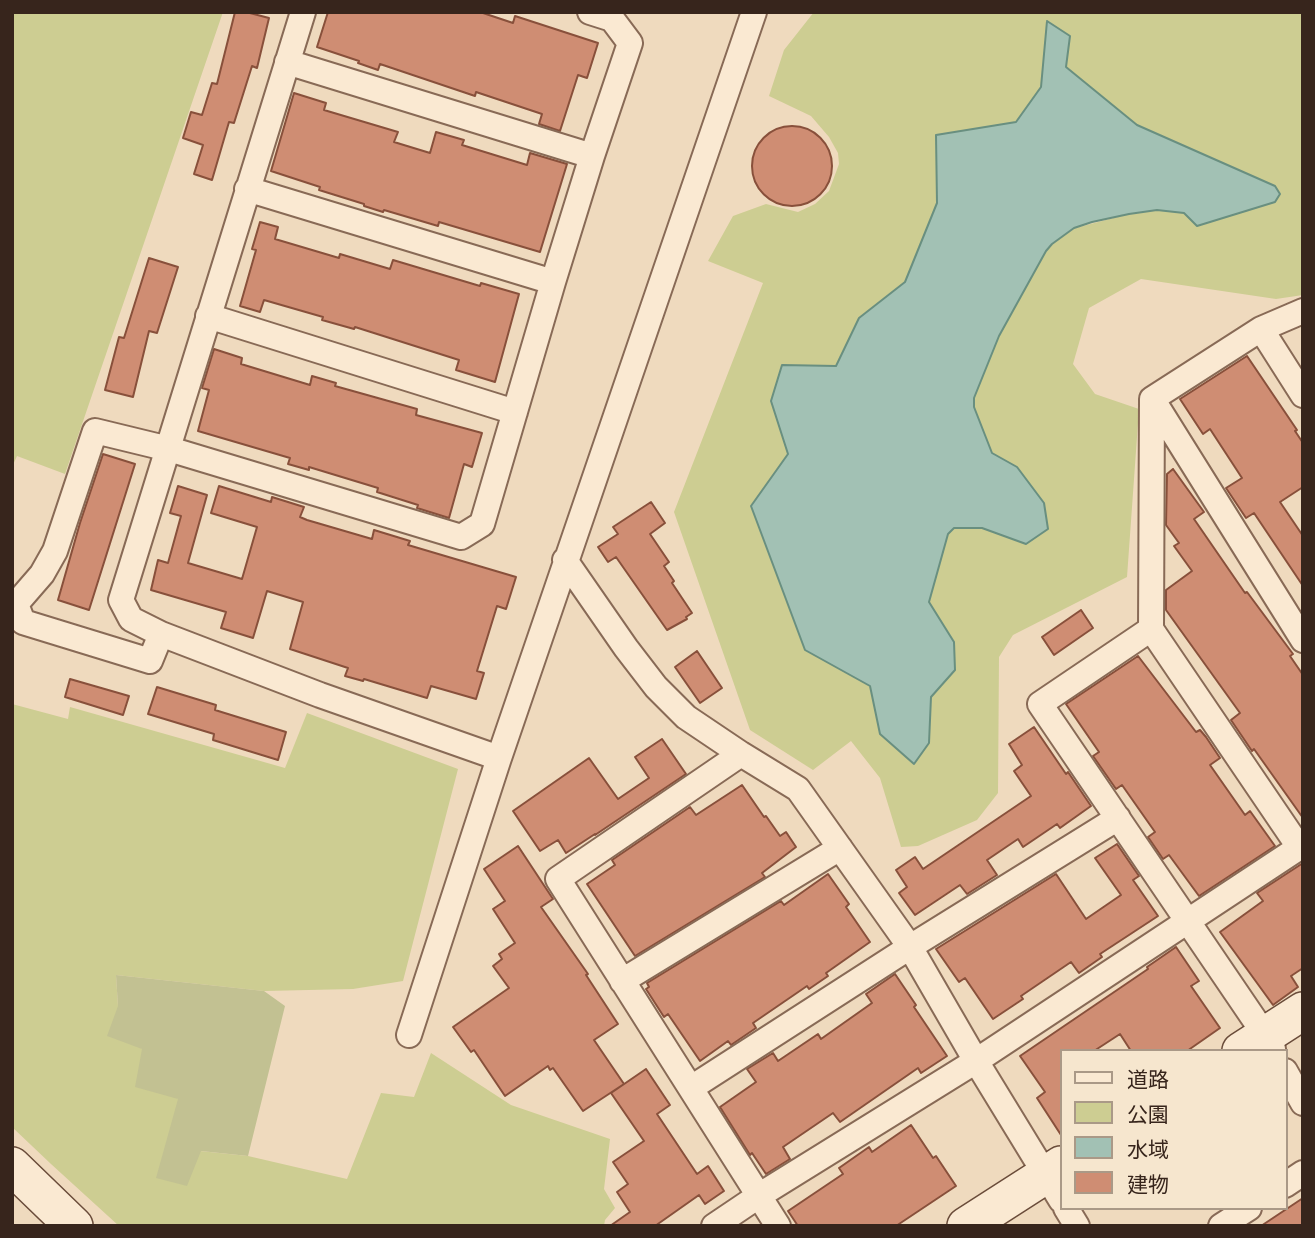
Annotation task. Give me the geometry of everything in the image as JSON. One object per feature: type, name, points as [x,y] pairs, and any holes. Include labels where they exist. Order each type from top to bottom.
[{"type":"street","points":[[303,12],[121,600],[131,619],[161,634],[320,695],[499,758]]},
{"type":"street","points":[[161,634],[150,661],[23,622],[16,604],[42,574],[55,551],[96,431],[169,449],[461,537],[482,524],[553,282],[630,43],[612,19],[590,12]]},
{"type":"street","points":[[409,1035],[565,559],[754,12]]},
{"type":"street","points":[[287,62],[592,156]]},
{"type":"street","points":[[247,189],[553,282]]},
{"type":"street","points":[[1152,399],[1261,329],[1303,311]]},
{"type":"street","points":[[208,317],[515,412]]},
{"type":"street","points":[[1261,329],[1303,395]]},
{"type":"street","points":[[714,1226],[976,1061],[1301,846],[1151,629],[1152,399]]},
{"type":"street","points":[[1152,399],[1303,640]]},
{"type":"street","points":[[565,559],[626,648],[656,687],[686,717],[798,789],[910,947],[976,1061],[1056,1180],[966,1226]]},
{"type":"street","points":[[1151,629],[1040,704],[1188,922],[1260,1046],[1303,1011]]},
{"type":"street","points":[[741,754],[558,879],[778,1226]]},
{"type":"street","points":[[691,1088],[910,947],[1118,818]]},
{"type":"street","points":[[622,982],[840,848]]},
{"type":"street","points":[[1287,1075],[1303,1103]]},
{"type":"street","points":[[12,1166],[74,1226]]},
{"type":"street","points":[[1287,1184],[1303,1173]]},
{"type":"street","points":[[1067,1210],[1077,1226]]},
{"type":"street","points":[[1222,1226],[1246,1210]]},
{"type":"green space","points":[[12,12],[223,12],[65,474],[17,456],[12,467]]},
{"type":"green space","points":[[814,12],[1303,12],[1303,295],[1276,299],[1141,279],[1089,308],[1073,364],[1095,394],[1139,409],[1127,577],[1013,635],[999,657],[998,793],[977,820],[918,846],[901,847],[880,778],[851,741],[813,770],[750,730],[674,512],[763,283],[708,261],[733,216],[766,204],[798,212],[815,204],[829,191],[839,164],[838,153],[829,137],[811,116],[769,96],[784,50]],"holes":[[[1047,22],[1070,36],[1066,67],[1137,126],[1275,186],[1197,226],[1184,213],[1157,210],[1129,214],[1075,228],[1046,251],[999,336],[974,398],[974,407],[992,453],[1017,467],[1026,544],[982,528],[954,528],[948,534],[929,602],[954,641],[955,670],[931,697],[929,743],[880,734],[870,686],[805,650],[751,506],[788,454],[859,318],[905,282],[937,203],[936,136],[1016,122],[1041,87]]]},
{"type":"green space","points":[[12,704],[68,719],[70,707],[285,768],[307,713],[458,769],[403,981],[353,989],[264,991],[116,975],[118,1006],[142,1049],[178,1099],[200,1151],[248,1156],[347,1179],[381,1093],[414,1097],[431,1053],[511,1105],[610,1139],[604,1189],[615,1208],[605,1220],[604,1226],[119,1226],[12,1127]]},
{"type":"shaded area","points":[[116,975],[264,991],[285,1006],[248,1156],[201,1151],[187,1186],[156,1178],[178,1099],[135,1087],[142,1049],[107,1036],[118,1006]]},
{"type":"water","points":[[1047,21],[1070,36],[1066,67],[1137,125],[1275,186],[1280,194],[1275,202],[1197,226],[1184,213],[1157,210],[1092,222],[1074,228],[1046,251],[999,336],[974,398],[974,407],[992,453],[1017,467],[1044,503],[1048,529],[1026,544],[982,528],[954,528],[948,534],[929,602],[954,642],[955,670],[931,697],[929,743],[914,764],[880,734],[870,686],[805,650],[751,506],[788,454],[771,401],[782,365],[836,366],[859,318],[905,282],[937,203],[936,135],[1016,122],[1041,87]]},
{"type":"building","points":[[235,12],[269,18],[257,68],[252,66],[234,123],[229,122],[212,180],[194,174],[203,145],[183,138],[191,112],[202,115],[212,83],[217,84]]},
{"type":"building","points":[[328,12],[480,12],[513,23],[515,16],[598,43],[587,78],[578,75],[560,131],[539,124],[542,114],[476,92],[475,96],[380,64],[378,70],[317,47]]},
{"type":"building","points":[[294,93],[326,103],[324,110],[398,132],[394,142],[430,153],[436,132],[464,140],[462,145],[527,165],[530,153],[567,164],[540,252],[439,222],[438,226],[384,210],[383,212],[271,171]]},
{"type":"building","points":[[792,126],[807,129],[820,138],[829,151],[832,166],[829,181],[820,194],[807,203],[792,206],[777,203],[764,194],[755,181],[752,166],[755,151],[764,138],[777,129]]},
{"type":"building","points":[[260,222],[278,227],[275,239],[339,258],[340,254],[390,269],[393,260],[480,286],[481,283],[519,294],[495,382],[456,370],[459,360],[355,327],[354,329],[322,320],[323,317],[264,300],[260,312],[240,306],[256,250],[252,249]]},
{"type":"building","points":[[149,258],[178,267],[157,333],[149,331],[133,397],[105,390],[119,337],[124,338]]},
{"type":"building","points":[[214,349],[242,358],[241,364],[310,385],[312,376],[336,383],[335,386],[417,409],[416,415],[482,433],[472,467],[464,464],[449,518],[377,492],[378,488],[309,467],[309,470],[288,464],[290,458],[198,431],[209,390],[202,388]]},
{"type":"building","points":[[1247,356],[1303,443],[1303,487],[1280,502],[1303,536],[1303,586],[1254,513],[1246,518],[1226,488],[1242,478],[1210,429],[1203,434],[1180,399]]},
{"type":"building","points":[[103,454],[135,464],[89,610],[58,600]]},
{"type":"building","points":[[1173,469],[1204,512],[1194,519],[1245,593],[1247,592],[1293,654],[1290,656],[1303,675],[1303,818],[1231,720],[1240,713],[1166,610],[1166,590],[1192,571],[1174,546],[1179,543],[1166,525],[1167,474]]},
{"type":"building","points":[[178,486],[207,495],[188,563],[242,579],[257,527],[211,513],[219,486],[271,502],[272,497],[304,507],[300,517],[307,520],[372,539],[374,530],[410,541],[408,545],[516,577],[506,609],[497,606],[477,671],[484,673],[476,699],[431,686],[427,698],[364,679],[363,681],[345,676],[348,668],[290,649],[303,602],[267,591],[253,638],[221,628],[226,612],[151,590],[158,560],[168,563],[181,516],[170,513]]},
{"type":"building","points":[[651,502],[665,523],[650,534],[669,562],[664,566],[692,613],[687,619],[667,630],[616,557],[608,562],[598,547],[618,534],[613,527]]},
{"type":"building","points":[[1081,610],[1093,628],[1054,655],[1042,637]]},
{"type":"building","points":[[697,651],[722,688],[700,703],[675,667]]},
{"type":"building","points":[[1138,656],[1196,732],[1200,730],[1206,737],[1220,758],[1210,765],[1245,815],[1250,811],[1275,846],[1199,896],[1169,855],[1163,859],[1148,837],[1155,832],[1122,785],[1116,789],[1093,756],[1099,752],[1066,704]]},
{"type":"building","points":[[70,679],[129,696],[123,715],[65,697]]},
{"type":"building","points":[[157,687],[216,705],[215,710],[286,732],[278,760],[213,740],[214,734],[148,714]]},
{"type":"building","points":[[1034,727],[1091,806],[1060,828],[1057,824],[1023,847],[1018,839],[987,860],[997,875],[967,894],[960,885],[915,915],[899,893],[907,887],[896,870],[915,857],[923,869],[1031,796],[1014,771],[1022,765],[1009,744]]},
{"type":"building","points":[[662,739],[686,774],[566,853],[558,840],[540,851],[513,811],[589,758],[618,799],[649,778],[635,757]]},
{"type":"building","points":[[742,785],[780,836],[786,832],[796,847],[762,873],[765,877],[635,956],[587,884],[615,865],[612,860],[690,807],[696,815]]},
{"type":"building","points":[[1117,844],[1139,876],[1133,880],[1158,916],[1100,954],[1102,957],[1079,973],[1071,962],[993,1019],[965,978],[959,982],[936,949],[1056,874],[1086,919],[1121,895],[1095,858]]},
{"type":"building","points":[[518,846],[553,899],[541,907],[588,974],[586,975],[618,1024],[594,1040],[624,1084],[583,1111],[553,1068],[550,1070],[548,1066],[505,1096],[474,1050],[471,1052],[453,1027],[509,988],[493,966],[502,959],[499,954],[515,943],[493,909],[505,901],[484,869]]},
{"type":"building","points":[[1303,863],[1303,968],[1291,976],[1298,987],[1273,1005],[1220,932],[1263,901],[1257,893]]},
{"type":"building","points":[[828,874],[849,904],[846,907],[870,942],[826,973],[828,976],[809,989],[807,986],[753,1023],[756,1028],[731,1045],[728,1041],[700,1061],[668,1014],[664,1017],[646,989],[649,987],[647,983],[781,901],[784,905]]},
{"type":"building","points":[[1176,947],[1199,981],[1191,986],[1220,1028],[1190,1049],[1130,1049],[1120,1034],[1097,1049],[1060,1049],[1060,1133],[1037,1098],[1045,1092],[1020,1056],[1148,969],[1147,967]]},
{"type":"building","points":[[895,974],[947,1056],[921,1073],[918,1068],[840,1122],[833,1113],[783,1147],[790,1159],[766,1174],[752,1153],[750,1155],[720,1107],[756,1082],[747,1069],[773,1053],[778,1061],[818,1034],[821,1039],[872,1003],[866,994]]},
{"type":"building","points":[[646,1069],[670,1105],[657,1114],[697,1174],[708,1166],[724,1191],[705,1204],[699,1195],[655,1226],[610,1226],[630,1212],[617,1192],[628,1184],[613,1162],[644,1141],[611,1093]]},
{"type":"building","points":[[911,1125],[956,1186],[896,1226],[798,1226],[788,1211],[843,1174],[839,1168],[869,1147],[872,1152]]},
{"type":"building","points":[[1303,1198],[1303,1226],[1261,1226],[1287,1210]]}]
